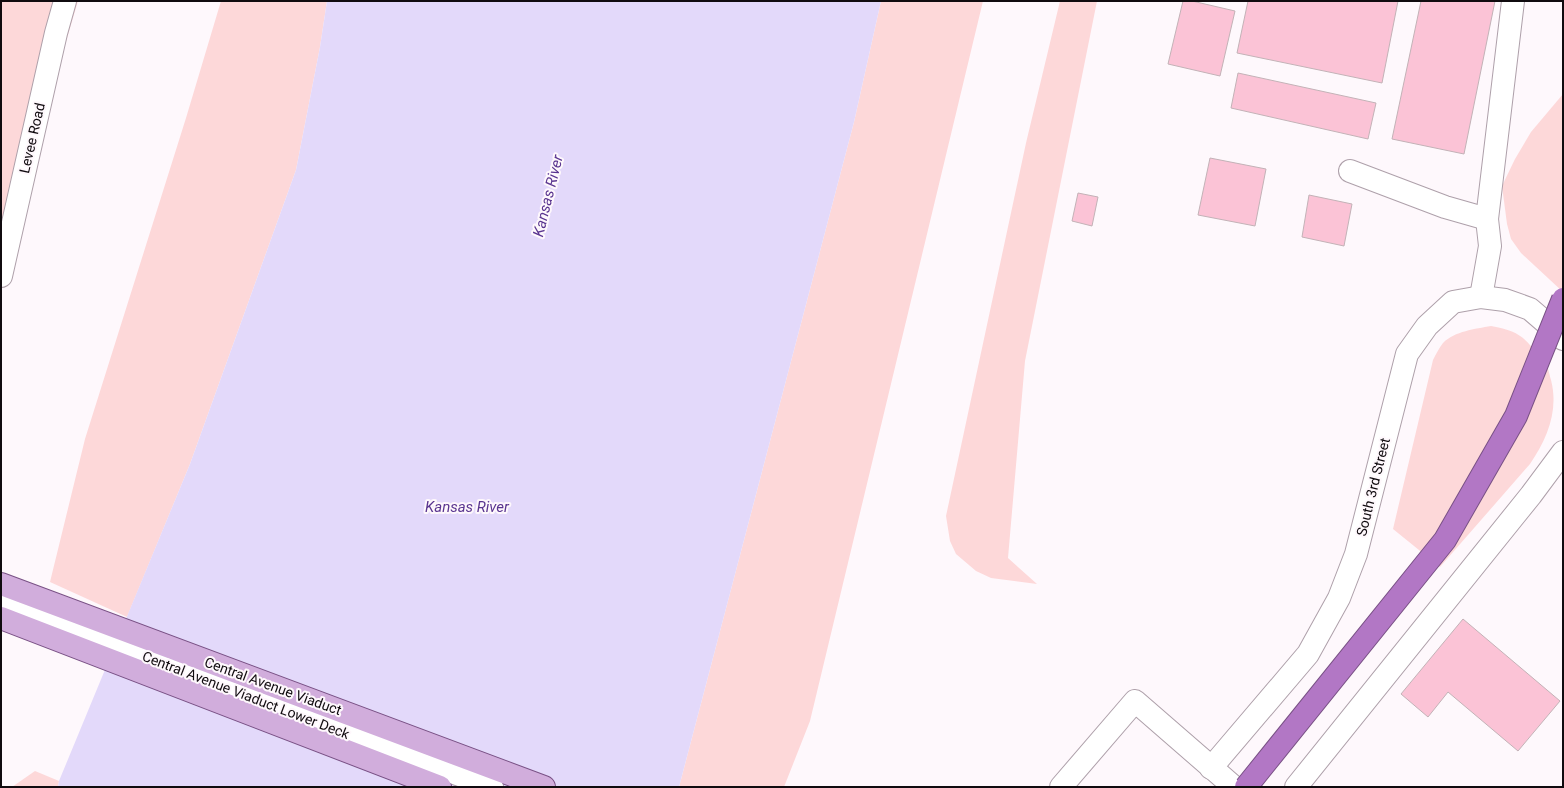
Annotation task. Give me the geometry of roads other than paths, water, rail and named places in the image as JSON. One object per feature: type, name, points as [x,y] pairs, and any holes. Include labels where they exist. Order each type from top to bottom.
[{"type":"highway","points":[[1246,787],[1445,540],[1516,416],[1563,299]]},
{"type":"main road","name":"Central Avenue Viaduct","points":[[1,584],[544,787]]},
{"type":"main road","points":[[1,618],[440,787]]},
{"type":"street","name":"Levee Road","points":[[1,276],[56,34],[65,1]]},
{"type":"street","points":[[1481,298],[1490,246],[1487,219],[1513,1]]},
{"type":"street","points":[[1350,171],[1445,207],[1487,219]]},
{"type":"street","name":"South 3rd Street","points":[[1211,768],[1308,654],[1339,598],[1356,554],[1407,354],[1427,326],[1453,302],[1481,298],[1505,300],[1530,309],[1563,339]]},
{"type":"street","points":[[1296,787],[1563,452]]},
{"type":"street","name":"Central Avenue Viaduct Lower Deck","points":[[1,604],[492,787]]},
{"type":"street","points":[[1061,787],[1135,701],[1234,787]]},
{"type":"water","name":"Kansas River","points":[[327,1],[881,1],[854,122],[679,787],[58,787],[59,781],[190,464],[296,170],[320,47]]}]
